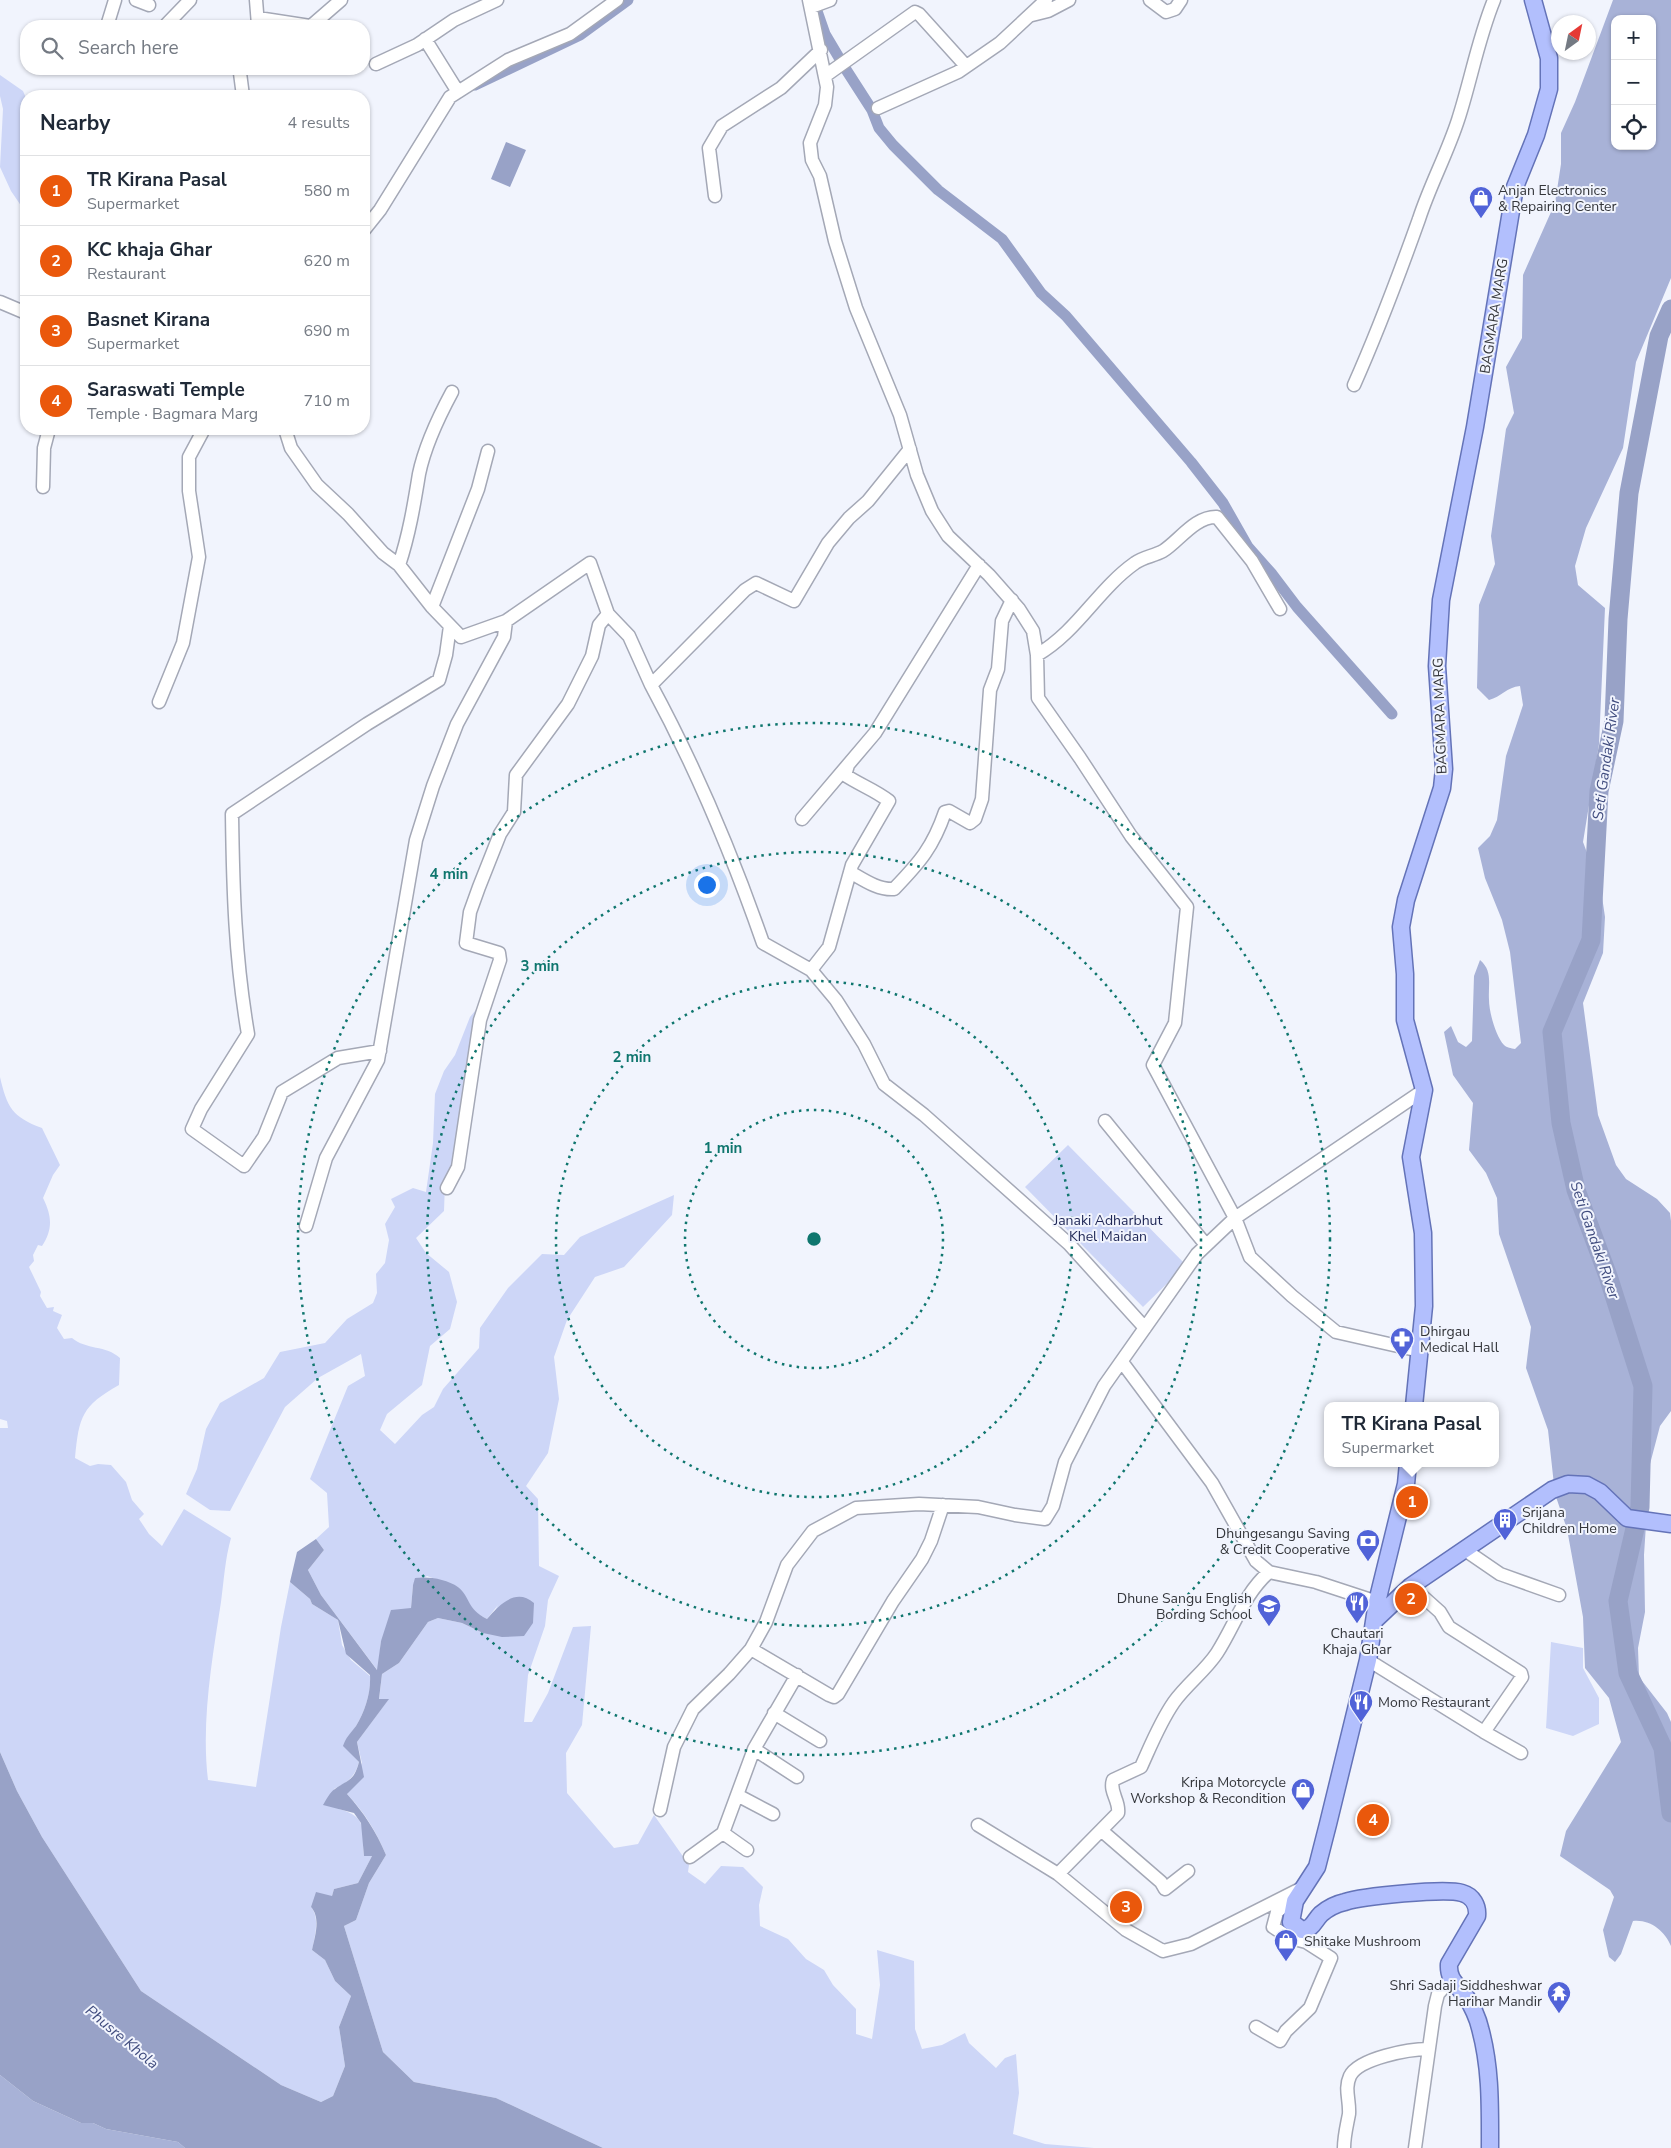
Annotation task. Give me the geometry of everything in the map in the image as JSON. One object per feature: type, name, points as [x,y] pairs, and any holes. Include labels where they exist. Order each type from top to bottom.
[{"type":"main road","name":"BAGMARA MARG","points":[[1414,1402],[1424,1306],[1423,1233],[1411,1157],[1424,1090],[1405,1020],[1405,974],[1401,927],[1406,900],[1442,788],[1444,769],[1436,666],[1441,600],[1475,427],[1515,187],[1536,135],[1549,89],[1549,58],[1533,0]]},
{"type":"main road","points":[[1408,1467],[1406,1484],[1377,1602],[1376,1619],[1368,1660],[1317,1867],[1295,1901],[1291,1922],[1302,1930],[1308,1929],[1328,1908],[1346,1901],[1421,1892],[1464,1893],[1472,1899],[1478,1909],[1475,1921],[1449,1964],[1451,1979],[1466,1997],[1480,2027],[1490,2077],[1490,2148]]},
{"type":"main road","points":[[1376,1619],[1411,1586],[1552,1490],[1568,1484],[1587,1485],[1600,1492],[1628,1518],[1671,1524]]},
{"type":"street","points":[[109,20],[115,0]]},
{"type":"street","points":[[136,0],[149,5]]},
{"type":"street","points":[[171,20],[190,0]]},
{"type":"street","points":[[256,0],[258,20]]},
{"type":"street","points":[[317,20],[341,0]]},
{"type":"street","points":[[376,64],[425,40],[454,20],[497,0]]},
{"type":"street","points":[[370,222],[380,210],[450,97],[508,60],[570,34],[617,0]]},
{"type":"street","points":[[830,0],[810,4],[825,76],[825,105],[810,143],[812,160],[820,176],[835,241],[856,308],[900,415],[932,511],[948,536],[1012,600],[1033,631],[1037,655],[1038,698],[1131,836],[1187,907],[1175,1023],[1153,1065],[1235,1218],[1250,1257],[1292,1296],[1336,1332],[1420,1351]]},
{"type":"street","points":[[878,108],[966,66],[1000,43],[1046,0]]},
{"type":"street","points":[[1029,16],[1048,11],[1069,0]]},
{"type":"street","points":[[1150,0],[1166,12],[1175,9],[1181,0]]},
{"type":"street","points":[[1354,386],[1399,278],[1419,218],[1451,142],[1481,36],[1494,0]]},
{"type":"street","points":[[825,76],[915,12],[919,14],[966,66]]},
{"type":"street","points":[[425,40],[458,92]]},
{"type":"street","points":[[715,196],[709,148],[722,126],[781,88],[821,50]]},
{"type":"street","points":[[240,75],[242,90]]},
{"type":"street","points":[[0,302],[20,310]]},
{"type":"street","points":[[399,565],[407,541],[426,453],[435,423],[452,392]]},
{"type":"street","points":[[43,488],[44,448],[47,435]]},
{"type":"street","points":[[159,702],[183,643],[199,557],[189,491],[189,457],[201,435]]},
{"type":"street","points":[[287,435],[291,448],[317,485],[348,514],[383,553],[399,565],[432,607],[461,637],[506,621],[590,563],[608,614],[628,636],[703,789],[740,876],[763,944],[811,970],[836,1000],[864,1044],[884,1084],[924,1115],[1069,1244],[1145,1328]]},
{"type":"street","points":[[651,685],[745,590],[756,583],[794,601],[828,543],[849,518],[868,501],[910,449]]},
{"type":"street","points":[[432,607],[478,489],[488,451]]},
{"type":"street","points":[[1037,655],[1056,644],[1109,587],[1136,562],[1164,551],[1179,536],[1208,517],[1217,517],[1252,561],[1280,609]]},
{"type":"street","points":[[802,819],[875,733],[900,697],[979,565]]},
{"type":"street","points":[[850,872],[870,883],[886,889],[894,889],[928,851],[936,839],[945,812],[950,811],[970,823],[975,819],[982,799],[990,690],[998,669],[1002,621],[1012,600]]},
{"type":"street","points":[[447,1188],[458,1167],[480,1020],[500,960],[500,953],[466,943],[470,912],[500,834],[514,812],[516,775],[568,704],[592,656],[599,625],[608,614]]},
{"type":"street","points":[[306,1226],[326,1158],[378,1060],[416,840],[433,786],[457,724],[504,637],[506,621]]},
{"type":"street","points":[[380,1051],[338,1058],[282,1092],[264,1137],[244,1166],[192,1129],[201,1109],[248,1034],[241,994],[232,906],[232,814],[367,724],[439,680],[446,655],[450,626]]},
{"type":"street","points":[[811,970],[829,947],[850,872],[889,801],[876,791],[862,787],[845,775],[848,765]]},
{"type":"street","points":[[660,1810],[674,1747],[693,1709],[729,1674],[750,1649],[766,1622],[787,1565],[813,1531],[856,1508],[919,1504],[978,1507],[1015,1516],[1046,1519],[1053,1506],[1065,1462],[1104,1386],[1197,1254],[1235,1218],[1424,1090]]},
{"type":"street","points":[[1105,1121],[1206,1246]]},
{"type":"street","points":[[1122,1362],[1212,1483],[1256,1561],[1269,1572],[1316,1582],[1377,1602]]},
{"type":"street","points":[[750,1649],[834,1697],[838,1694],[893,1601],[922,1559],[931,1541],[943,1505]]},
{"type":"street","points":[[1465,1550],[1500,1574],[1559,1595]]},
{"type":"street","points":[[1058,1874],[1087,1843],[1102,1832],[1118,1813],[1119,1808],[1111,1787],[1113,1780],[1141,1767],[1157,1732],[1174,1702],[1217,1653],[1249,1595],[1258,1582],[1269,1572]]},
{"type":"street","points":[[1411,1586],[1440,1612],[1449,1627],[1521,1673],[1522,1677],[1484,1732]]},
{"type":"street","points":[[1368,1660],[1520,1753]]},
{"type":"street","points":[[690,1857],[723,1833],[754,1749],[797,1675]]},
{"type":"street","points":[[774,1712],[820,1741]]},
{"type":"street","points":[[754,1749],[797,1777]]},
{"type":"street","points":[[737,1795],[773,1814]]},
{"type":"street","points":[[978,1825],[1058,1874],[1126,1930],[1163,1951],[1191,1944],[1302,1888]]},
{"type":"street","points":[[1102,1832],[1161,1882],[1165,1889],[1188,1871]]},
{"type":"street","points":[[723,1833],[747,1850]]},
{"type":"street","points":[[1256,2028],[1280,2041],[1286,2031],[1310,2008],[1331,1958],[1306,1942],[1290,1938],[1273,1927],[1277,1912],[1302,1888]]},
{"type":"street","points":[[1415,2148],[1428,2049],[1438,1994],[1451,1979]]},
{"type":"street","points":[[1344,2148],[1349,2111],[1346,2090],[1351,2074],[1367,2062],[1410,2049],[1428,2049]]},
{"type":"green space","points":[[0,75],[22,90],[20,90],[20,204],[11,191],[0,167],[3,109],[0,96]]},
{"type":"green space","points":[[484,1000],[456,1165],[445,1183],[444,1211],[416,1238],[426,1253],[449,1272],[457,1302],[450,1329],[430,1346],[422,1385],[387,1414],[380,1430],[395,1444],[422,1415],[434,1407],[443,1389],[479,1348],[480,1328],[508,1288],[542,1254],[564,1255],[580,1237],[674,1195],[672,1215],[624,1267],[595,1277],[567,1320],[554,1357],[559,1399],[548,1453],[526,1486],[538,1499],[539,1566],[559,1576],[548,1600],[545,1626],[528,1675],[524,1722],[532,1722],[548,1693],[573,1627],[591,1626],[582,1725],[566,1753],[567,1793],[614,1848],[638,1844],[654,1815],[689,1865],[688,1872],[705,1884],[721,1866],[743,1867],[763,1887],[759,1905],[760,1926],[788,1939],[806,1959],[824,1970],[833,1985],[856,2009],[856,2034],[872,2039],[880,1985],[877,1950],[914,1961],[915,2029],[922,2049],[942,2045],[965,2033],[969,2043],[996,2068],[1005,2058],[1016,2054],[1019,2093],[1013,2134],[1045,2144],[1094,2148],[603,2148],[496,2098],[414,2082],[383,2052],[344,1926],[356,1920],[369,1883],[386,1855],[369,1823],[347,1794],[362,1763],[357,1742],[388,1700],[379,1700],[382,1674],[399,1663],[428,1622],[438,1618],[462,1623],[483,1633],[498,1605],[487,1619],[474,1612],[458,1587],[427,1576],[413,1585],[411,1608],[381,1641],[378,1671],[321,1595],[308,1570],[324,1550],[316,1539],[329,1527],[327,1493],[310,1479],[348,1386],[365,1376],[361,1354],[318,1378],[285,1407],[230,1511],[210,1510],[186,1494],[197,1469],[206,1429],[220,1403],[264,1378],[280,1352],[325,1343],[347,1319],[373,1303],[377,1293],[376,1274],[385,1263],[389,1240],[385,1224],[395,1207],[391,1199],[413,1188],[426,1192],[433,1143],[435,1094],[444,1071],[455,1055],[470,1017]]},
{"type":"green space","points":[[0,1077],[5,1096],[12,1110],[24,1120],[42,1128],[60,1165],[53,1175],[43,1198],[50,1217],[50,1228],[42,1246],[38,1245],[33,1255],[34,1261],[29,1267],[41,1292],[40,1296],[47,1308],[54,1307],[53,1311],[62,1315],[57,1328],[64,1339],[72,1338],[83,1344],[109,1351],[120,1358],[119,1385],[97,1399],[85,1414],[78,1432],[75,1458],[90,1466],[98,1464],[111,1465],[126,1482],[132,1500],[144,1514],[139,1519],[149,1534],[162,1546],[184,1509],[231,1538],[208,1691],[206,1758],[208,1780],[256,1787],[281,1627],[290,1582],[310,1599],[312,1604],[338,1620],[342,1645],[351,1660],[370,1676],[365,1708],[344,1746],[359,1762],[350,1779],[334,1789],[339,1809],[355,1816],[362,1825],[364,1856],[372,1856],[358,1883],[334,1889],[332,1896],[311,1907],[314,1911],[316,1922],[312,1950],[325,1960],[335,1981],[351,1996],[339,2027],[345,2066],[333,2096],[321,2102],[281,2085],[141,1991],[42,1837],[17,1791],[0,1752],[0,1428],[8,1428],[7,1421],[0,1419]]},
{"type":"green space","name":"Janaki Adharbhut Khel Maidan","points":[[1068,1145],[1186,1265],[1143,1307],[1025,1187]]},
{"type":"green space","points":[[1551,1642],[1583,1648],[1583,1668],[1599,1698],[1599,1724],[1573,1736],[1546,1728]]},
{"type":"shaded area","points":[[1613,0],[1671,0],[1671,278],[1636,362],[1623,448],[1586,528],[1575,566],[1578,585],[1605,608],[1599,744],[1583,842],[1601,890],[1605,917],[1603,953],[1583,1003],[1598,1115],[1616,1165],[1626,1179],[1657,1199],[1670,1213],[1671,1221],[1671,1411],[1660,1426],[1650,1464],[1644,1555],[1645,1612],[1638,1648],[1639,1677],[1667,1713],[1671,1722],[1671,1946],[1665,1935],[1656,1927],[1645,1922],[1633,1921],[1621,1954],[1615,1962],[1609,1957],[1603,1930],[1614,1897],[1610,1890],[1560,1856],[1566,1831],[1621,1742],[1609,1698],[1585,1668],[1583,1617],[1567,1529],[1555,1494],[1548,1430],[1526,1368],[1531,1327],[1499,1234],[1497,1198],[1486,1173],[1469,1150],[1473,1103],[1453,1075],[1444,1032],[1451,1026],[1458,1042],[1466,1047],[1472,1041],[1474,976],[1480,960],[1488,973],[1490,1011],[1498,1036],[1504,1045],[1509,1048],[1515,1049],[1521,1043],[1510,952],[1502,920],[1485,878],[1478,848],[1490,836],[1497,820],[1506,756],[1523,705],[1520,686],[1511,688],[1489,700],[1477,688],[1479,605],[1495,564],[1491,536],[1506,429],[1514,413],[1506,367],[1522,338],[1523,275],[1555,203],[1561,164],[1561,133],[1591,60],[1596,60],[1596,46]]},
{"type":"shaded area","points":[[0,2075],[33,2101],[81,2123],[93,2123],[106,2129],[178,2142],[185,2148],[0,2148]]},
{"type":"water","points":[[506,142],[526,150],[510,187],[491,179]]},
{"type":"water","name":"Phusre Khola","points":[[316,1539],[324,1550],[308,1570],[321,1595],[377,1670],[381,1641],[391,1610],[411,1608],[415,1578],[426,1577],[454,1584],[462,1591],[475,1611],[487,1619],[497,1608],[514,1597],[521,1597],[534,1603],[533,1623],[524,1636],[502,1637],[483,1633],[462,1623],[438,1618],[428,1622],[399,1663],[382,1674],[379,1699],[389,1699],[357,1742],[364,1777],[347,1794],[369,1823],[386,1855],[369,1883],[356,1920],[344,1926],[383,2052],[414,2082],[496,2098],[603,2148],[185,2148],[178,2142],[106,2129],[93,2123],[81,2123],[33,2101],[0,2075],[0,1752],[17,1791],[42,1837],[141,1991],[281,2085],[321,2102],[333,2096],[345,2066],[339,2027],[351,1996],[335,1981],[325,1960],[312,1950],[317,1922],[311,1907],[316,1892],[332,1896],[334,1889],[358,1883],[372,1856],[364,1856],[361,1823],[354,1813],[323,1805],[331,1792],[350,1779],[357,1768],[359,1762],[343,1746],[365,1708],[370,1688],[370,1675],[346,1654],[338,1620],[312,1604],[310,1599],[290,1582],[297,1552]]},
{"type":"waterway","points":[[475,85],[580,35],[628,0]]},
{"type":"waterway","points":[[817,11],[825,34],[841,61]]},
{"type":"waterway","points":[[845,68],[872,110],[879,128],[893,145],[938,190],[1002,239],[1041,293],[1066,316],[1191,462],[1223,503],[1248,547],[1272,574],[1297,607],[1392,714]]},
{"type":"waterway","name":"Seti Gandaki River","points":[[1671,309],[1659,336],[1629,493],[1618,619],[1614,721],[1599,791],[1591,940],[1552,1032],[1561,1123],[1576,1190],[1608,1276],[1643,1386],[1640,1507],[1618,1601],[1628,1673],[1663,1748],[1671,1813]]},
{"type":"place","name":"Anjan Electronics & Repairing Center","points":[[1481,219]]},
{"type":"place","name":"Dhirgau Medical Hall","points":[[1402,1360]]},
{"type":"place","name":"TR Kirana Pasal","points":[[1412,1502]]},
{"type":"place","name":"Srijana Children Home","points":[[1505,1541]]},
{"type":"place","name":"Dhungesangu Saving & Credit Cooperative","points":[[1368,1562]]},
{"type":"place","name":"KC khaja Ghar","points":[[1411,1599]]},
{"type":"place","name":"Chautari Khaja Ghar","points":[[1357,1624]]},
{"type":"place","name":"Dhune Sangu English Bording School","points":[[1269,1627]]},
{"type":"place","name":"Momo Restaurant","points":[[1361,1723]]},
{"type":"place","name":"Kripa Motorcycle Workshop & Recondition","points":[[1303,1811]]},
{"type":"place","name":"Saraswati Temple","points":[[1373,1820]]},
{"type":"place","name":"Basnet Kirana","points":[[1126,1907]]},
{"type":"place","name":"Shitake Mushroom","points":[[1286,1962]]},
{"type":"place","name":"Shri Sadaji Siddheshwar Harihar Mandir","points":[[1559,2014]]}]
